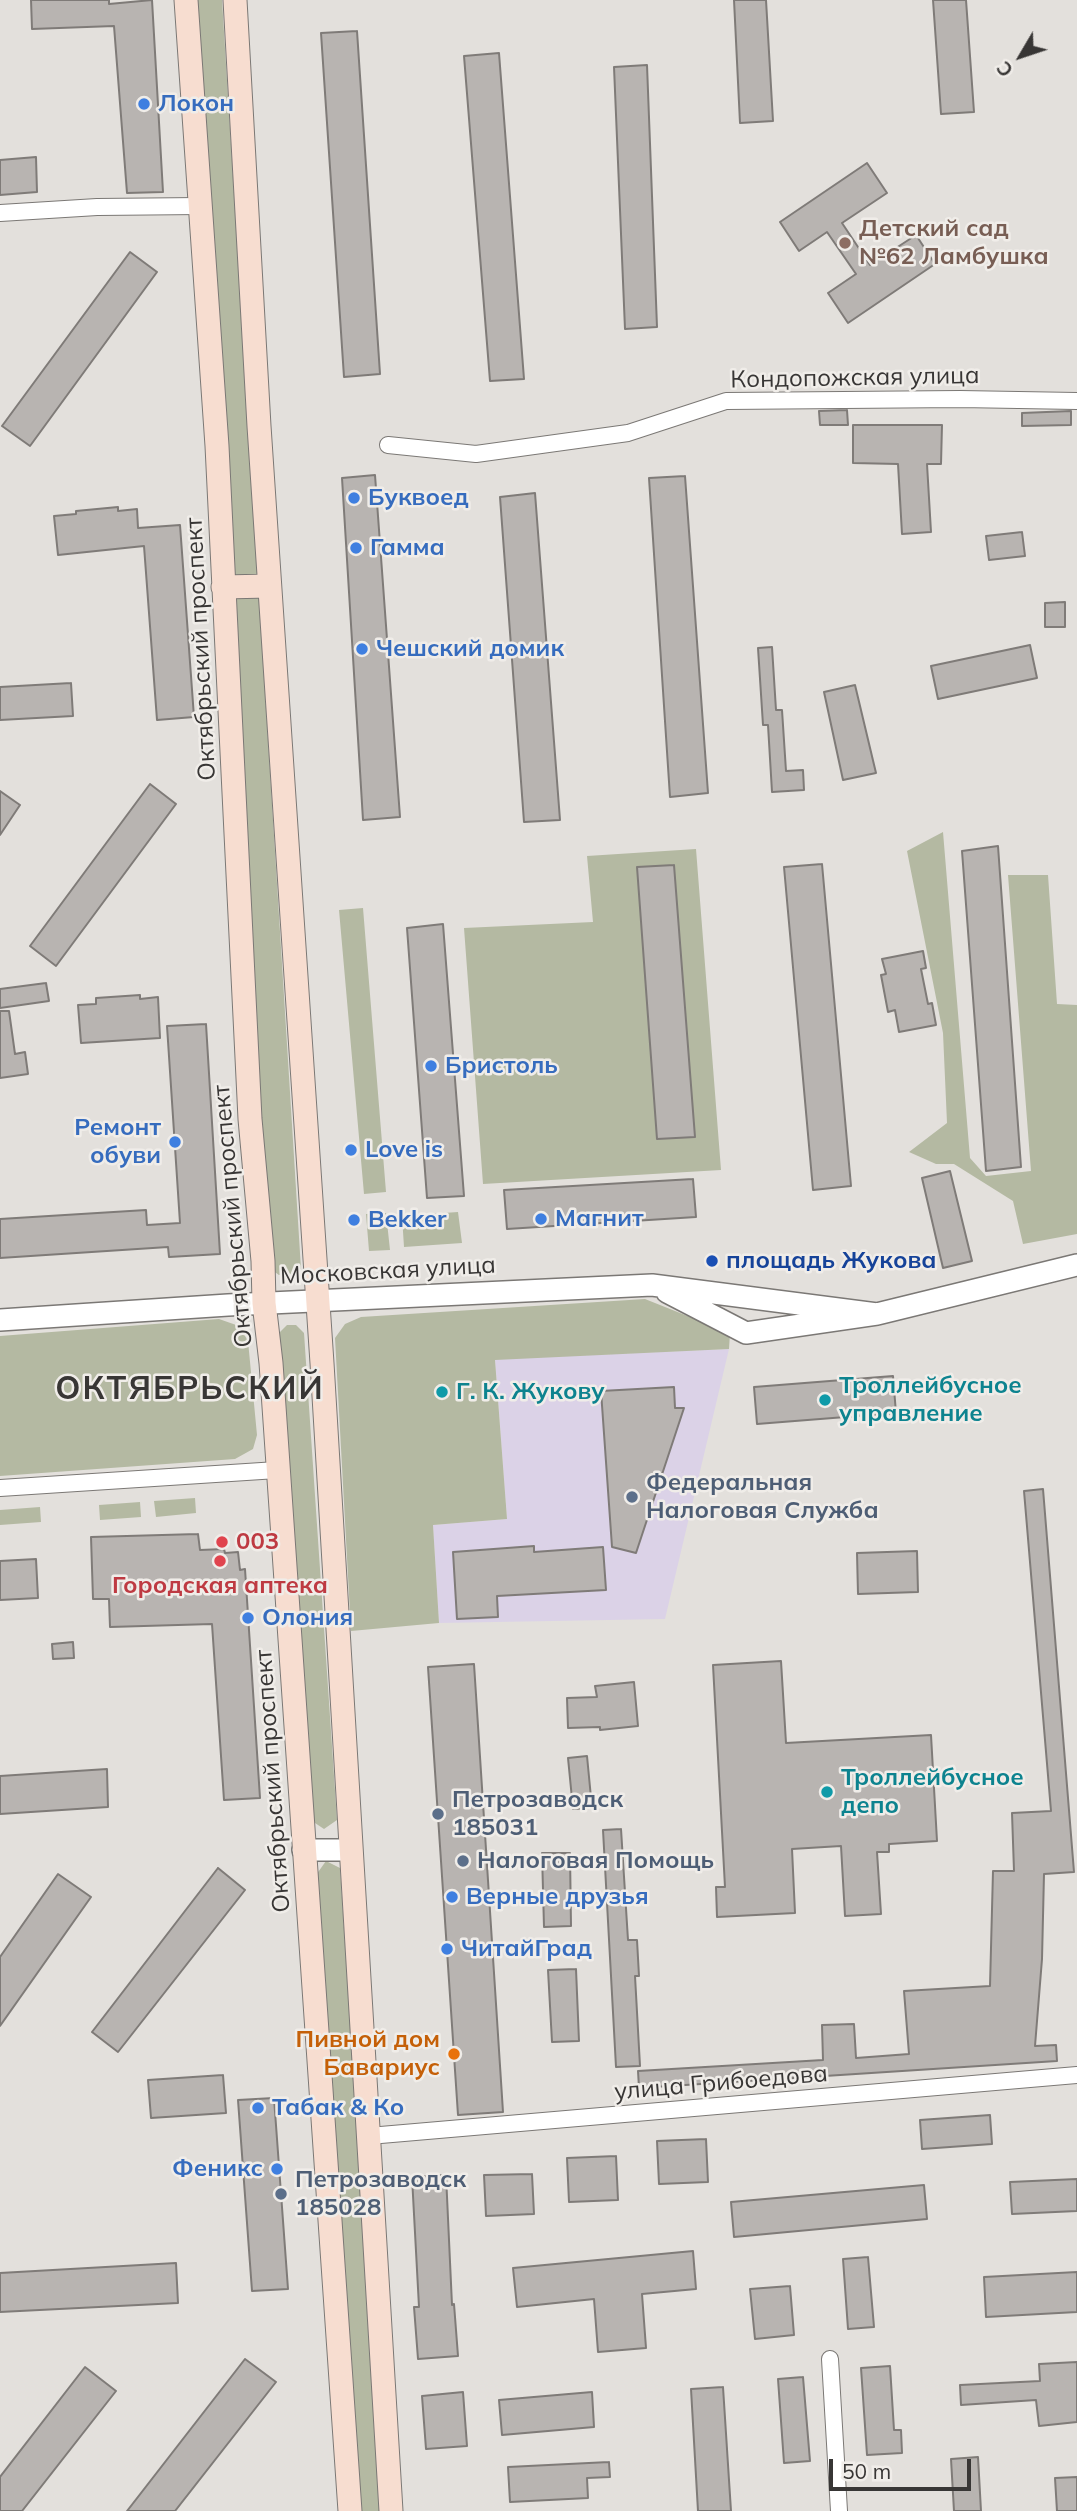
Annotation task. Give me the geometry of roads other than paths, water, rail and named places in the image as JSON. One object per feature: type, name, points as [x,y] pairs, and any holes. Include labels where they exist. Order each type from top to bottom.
[{"type":"main road","name":"Октябрьский проспект","points":[[187,0],[217,446],[250,1119],[271,1363],[350,2511]]},
{"type":"main road","points":[[235,0],[391,2511]]},
{"type":"main road","points":[[223,587],[270,586]]},
{"type":"street","points":[[0,213],[97,207],[200,206]]},
{"type":"street","name":"Кондопожская улица","points":[[388,445],[476,454],[628,433],[726,401],[1077,401]]},
{"type":"street","name":"Московская улица","points":[[652,1285],[746,1333],[877,1314],[1077,1265]]},
{"type":"street","name":"Московская улица","points":[[0,1320],[264,1303],[652,1285],[877,1314]]},
{"type":"street","points":[[0,1488],[277,1470]]},
{"type":"street","points":[[303,1850],[351,1850]]},
{"type":"street","name":"улица Грибоедова","points":[[369,2136],[1077,2075]]},
{"type":"street","points":[[830,2359],[839,2511]]},
{"type":"place","name":"Локон","points":[[144,104]]},
{"type":"place","name":"Детский сад №62 Ламбушка","points":[[845,243]]},
{"type":"place","name":"Буквоед","points":[[354,498]]},
{"type":"place","name":"Гамма","points":[[356,548]]},
{"type":"place","name":"Чешский домик","points":[[362,649]]},
{"type":"place","name":"Бристоль","points":[[431,1066]]},
{"type":"place","name":"Ремонт обуви","points":[[175,1142]]},
{"type":"place","name":"Love is","points":[[351,1150]]},
{"type":"place","name":"Магнит","points":[[541,1219]]},
{"type":"place","name":"Bekker","points":[[354,1220]]},
{"type":"place","name":"площадь Жукова","points":[[712,1261]]},
{"type":"place","name":"Г. К. Жукову","points":[[442,1392]]},
{"type":"place","name":"Троллейбусное управление","points":[[825,1400]]},
{"type":"place","name":"Федеральная Налоговая Служба","points":[[632,1497]]},
{"type":"place","name":"003","points":[[222,1542]]},
{"type":"place","name":"Городская аптека","points":[[220,1561]]},
{"type":"place","name":"Олония","points":[[248,1618]]},
{"type":"place","name":"Троллейбусное депо","points":[[827,1792]]},
{"type":"place","name":"Петрозаводск 185031","points":[[438,1814]]},
{"type":"place","name":"Налоговая Помощь","points":[[463,1861]]},
{"type":"place","name":"Верные друзья","points":[[452,1897]]},
{"type":"place","name":"ЧитайГрад","points":[[447,1949]]},
{"type":"place","name":"Пивной дом Бавариус","points":[[454,2054]]},
{"type":"place","name":"Табак & Ко","points":[[258,2108]]},
{"type":"place","name":"Феникс","points":[[277,2169]]},
{"type":"place","name":"Петрозаводск 185028","points":[[281,2194]]},
{"type":"district","name":"ОКТЯБРЬСКИЙ","points":[[190,1389]]}]
